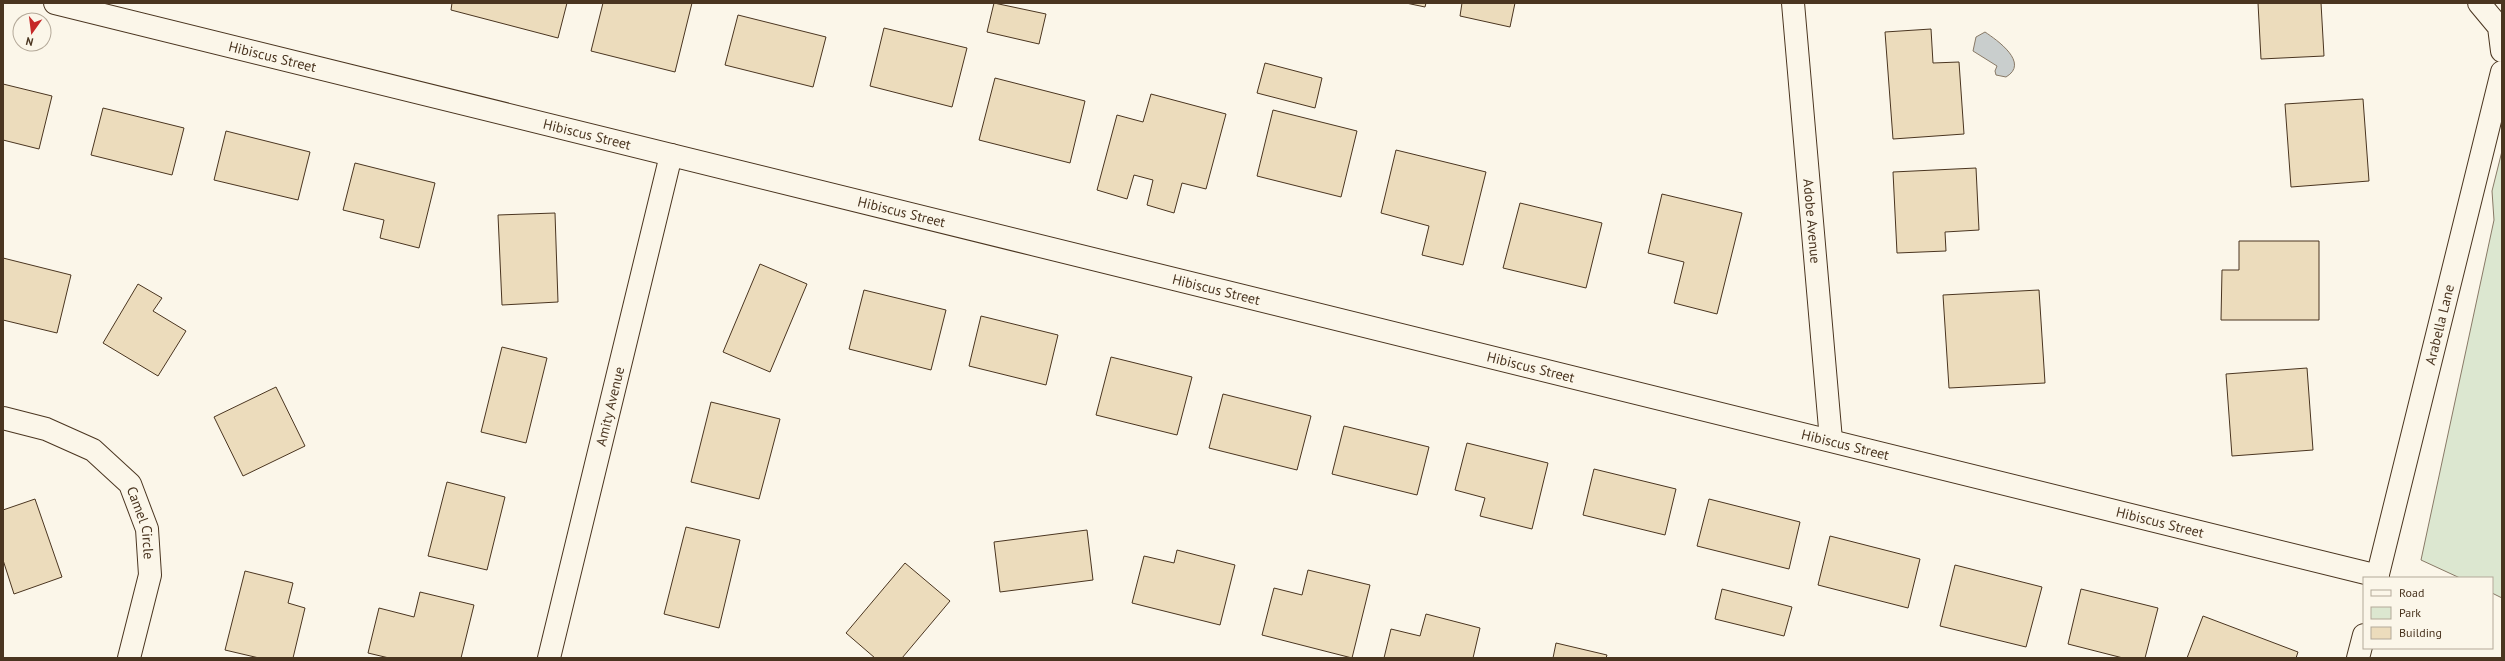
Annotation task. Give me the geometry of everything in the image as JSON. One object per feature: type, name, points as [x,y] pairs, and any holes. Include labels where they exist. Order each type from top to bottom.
[{"type":"street","name":"Hibiscus Street","points":[[55,3],[1831,440],[2378,577]]},
{"type":"street","name":"Adobe Avenue","points":[[1793,3],[1831,440]]},
{"type":"street","points":[[2479,3],[2500,26],[2502,51]]},
{"type":"street","name":"Arabella Lane","points":[[2378,577],[2502,72]]},
{"type":"street","name":"Amity Avenue","points":[[549,658],[671,155]]},
{"type":"street","name":"Camel Circle","points":[[3,418],[46,429],[93,450],[130,484],[147,529],[150,575],[129,658]]},
{"type":"street","points":[[2358,658],[2363,639]]},
{"type":"green space","points":[[2502,151],[2502,598],[2493,594],[2493,577],[2458,577],[2421,560],[2494,220],[2492,191]]},
{"type":"shaded area","points":[[1985,32],[1997,40],[2009,52],[2013,59],[2015,65],[2006,77],[1996,75],[1995,71],[1997,66],[1973,51],[1976,37]]},
{"type":"building","points":[[452,3],[567,3],[558,38],[451,10]]},
{"type":"building","points":[[603,3],[692,3],[675,72],[591,51]]},
{"type":"building","points":[[994,3],[1046,14],[1039,44],[987,32]]},
{"type":"building","points":[[1406,3],[1426,3],[1425,7]]},
{"type":"building","points":[[1462,3],[1515,3],[1510,27],[1460,16]]},
{"type":"building","points":[[2258,3],[2321,3],[2324,56],[2261,59]]},
{"type":"building","points":[[738,15],[826,37],[813,87],[725,65]]},
{"type":"building","points":[[884,28],[967,48],[952,107],[870,86]]},
{"type":"building","points":[[1931,29],[1933,63],[1959,62],[1964,134],[1893,139],[1885,32]]},
{"type":"building","points":[[1265,63],[1322,78],[1315,108],[1257,93]]},
{"type":"building","points":[[995,78],[1085,101],[1070,163],[979,140]]},
{"type":"building","points":[[3,84],[52,96],[39,149],[3,140]]},
{"type":"building","points":[[1151,94],[1226,114],[1206,189],[1182,183],[1174,213],[1147,205],[1153,180],[1134,175],[1127,199],[1097,190],[1117,115],[1143,122]]},
{"type":"building","points":[[2363,99],[2369,181],[2291,187],[2285,104]]},
{"type":"building","points":[[103,108],[184,128],[172,175],[91,155]]},
{"type":"building","points":[[1273,110],[1357,131],[1341,197],[1257,176]]},
{"type":"building","points":[[226,131],[310,152],[298,200],[214,180]]},
{"type":"building","points":[[1396,150],[1486,172],[1463,265],[1422,255],[1429,226],[1381,213]]},
{"type":"building","points":[[355,163],[435,183],[419,248],[380,238],[384,220],[343,210]]},
{"type":"building","points":[[1976,168],[1979,230],[1945,232],[1946,251],[1897,253],[1893,172]]},
{"type":"building","points":[[1662,194],[1742,213],[1717,314],[1674,303],[1684,262],[1648,253]]},
{"type":"building","points":[[1520,203],[1602,223],[1586,288],[1503,268]]},
{"type":"building","points":[[555,213],[558,302],[502,305],[498,215]]},
{"type":"building","points":[[2239,241],[2319,241],[2319,320],[2221,320],[2222,270],[2239,270]]},
{"type":"building","points":[[3,258],[71,275],[57,333],[3,320]]},
{"type":"building","points":[[760,264],[807,284],[770,372],[723,352]]},
{"type":"building","points":[[138,284],[162,298],[153,311],[186,331],[158,376],[103,343]]},
{"type":"building","points":[[864,290],[946,310],[931,370],[849,349]]},
{"type":"building","points":[[2039,290],[2045,383],[1949,388],[1943,295]]},
{"type":"building","points":[[981,316],[1058,335],[1046,385],[969,366]]},
{"type":"building","points":[[502,347],[547,358],[526,443],[481,432]]},
{"type":"building","points":[[1111,357],[1192,377],[1177,435],[1096,415]]},
{"type":"building","points":[[2307,368],[2313,450],[2232,456],[2226,374]]},
{"type":"building","points":[[276,387],[305,446],[243,476],[214,417]]},
{"type":"building","points":[[1223,394],[1311,416],[1297,470],[1209,448]]},
{"type":"building","points":[[711,402],[780,419],[759,499],[691,482]]},
{"type":"building","points":[[1344,426],[1429,447],[1417,495],[1332,474]]},
{"type":"building","points":[[1467,443],[1548,463],[1532,529],[1480,516],[1485,498],[1455,490]]},
{"type":"building","points":[[1594,469],[1676,489],[1665,535],[1583,515]]},
{"type":"building","points":[[447,482],[505,497],[487,570],[428,556]]},
{"type":"building","points":[[35,499],[62,577],[14,594],[3,560],[3,510]]},
{"type":"building","points":[[1709,499],[1800,522],[1789,569],[1697,546]]},
{"type":"building","points":[[686,527],[740,540],[719,628],[664,614]]},
{"type":"building","points":[[1087,530],[1093,580],[1000,592],[994,542]]},
{"type":"building","points":[[1830,536],[1920,559],[1908,608],[1818,585]]},
{"type":"building","points":[[1177,550],[1235,565],[1220,625],[1132,603],[1144,556],[1174,563]]},
{"type":"building","points":[[905,563],[950,601],[902,658],[875,658],[846,633]]},
{"type":"building","points":[[1955,565],[2042,587],[2026,647],[1940,626]]},
{"type":"building","points":[[1308,570],[1370,585],[1352,658],[1262,635],[1274,588],[1302,595]]},
{"type":"building","points":[[245,571],[293,583],[288,603],[305,608],[293,658],[259,658],[225,650]]},
{"type":"building","points":[[1722,589],[1792,607],[1784,636],[1715,619]]},
{"type":"building","points":[[2081,589],[2158,608],[2145,658],[2123,658],[2068,644]]},
{"type":"building","points":[[420,592],[474,605],[461,658],[389,658],[368,653],[379,608],[414,617]]},
{"type":"building","points":[[1426,614],[1480,628],[1473,658],[1384,658],[1391,629],[1420,636]]},
{"type":"building","points":[[2203,616],[2298,652],[2296,658],[2187,658]]},
{"type":"building","points":[[1556,643],[1607,655],[1606,658],[1553,658]]}]
